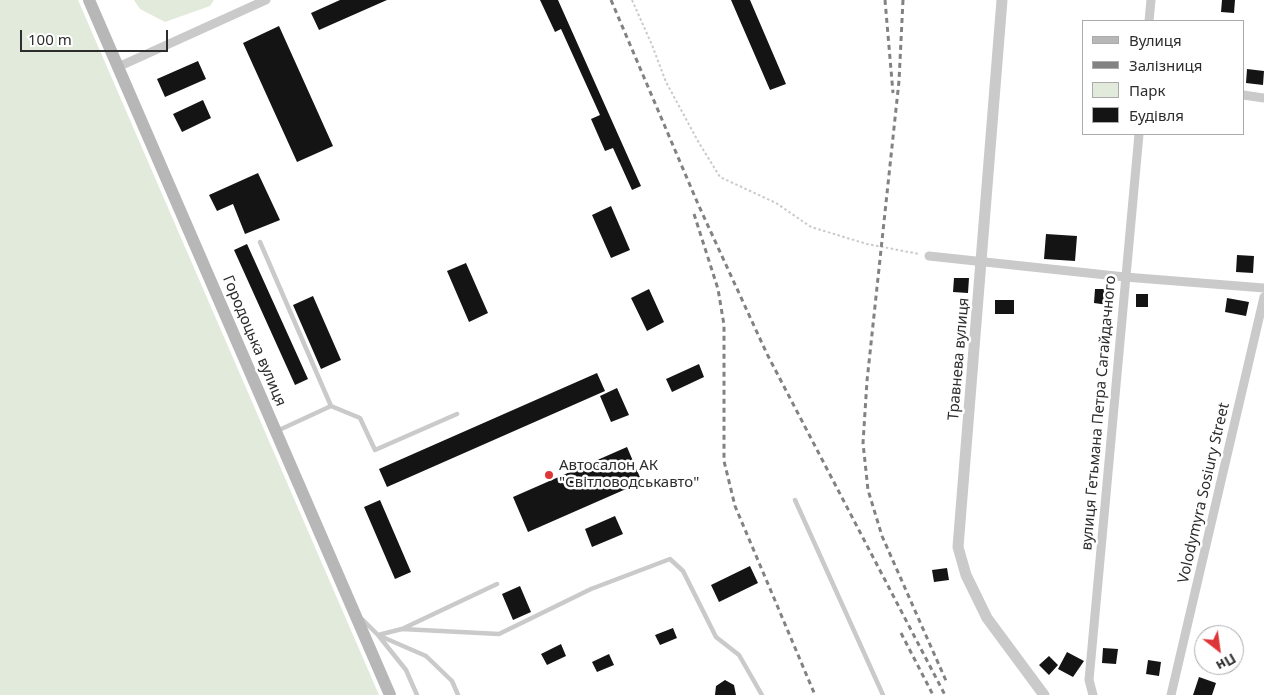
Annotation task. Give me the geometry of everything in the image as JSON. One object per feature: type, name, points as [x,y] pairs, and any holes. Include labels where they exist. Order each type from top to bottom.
[{"type":"main road","name":"Городоцька вулиця","points":[[89,0],[390,695]]},
{"type":"street","points":[[118,67],[266,0]]},
{"type":"street","name":"Травнева вулиця","points":[[1002,0],[958,547],[966,575],[987,618],[1044,695]]},
{"type":"street","points":[[1149,20],[1151,0]]},
{"type":"street","points":[[1244,95],[1264,98]]},
{"type":"street","name":"вулиця Гетьмана Петра Сагайдачного","points":[[1093,695],[1089,680],[1139,135]]},
{"type":"street","points":[[929,256],[1125,277],[1264,288]]},
{"type":"street","name":"Volodymyra Sosiury Street","points":[[1171,695],[1264,297]]},
{"type":"lane","points":[[260,242],[331,406],[360,418],[375,450],[457,414]]},
{"type":"lane","points":[[276,432],[331,406]]},
{"type":"lane","points":[[795,500],[883,695]]},
{"type":"lane","points":[[402,630],[499,634],[591,589],[670,559],[683,571],[716,637],[739,655],[762,695]]},
{"type":"lane","points":[[378,635],[402,630],[498,584]]},
{"type":"lane","points":[[353,611],[378,635],[406,670],[417,695]]},
{"type":"lane","points":[[378,635],[426,656],[452,682],[458,695]]},
{"type":"path","points":[[632,0],[666,82],[720,177],[776,203],[811,228],[867,244],[929,256]]},
{"type":"green space","points":[[0,0],[78,0],[379,695],[0,695]]},
{"type":"green space","points":[[134,0],[214,0],[210,6],[165,22],[140,9]]},
{"type":"building","points":[[340,0],[387,0],[319,30],[311,13]]},
{"type":"building","points":[[540,0],[558,0],[641,186],[632,190],[613,148],[605,151],[591,119],[600,115],[561,29],[555,32]]},
{"type":"building","points":[[731,0],[750,0],[786,84],[770,90]]},
{"type":"building","points":[[1222,0],[1235,0],[1234,13],[1221,12]]},
{"type":"building","points":[[279,26],[333,146],[297,162],[243,43]]},
{"type":"building","points":[[198,61],[206,79],[165,97],[157,79]]},
{"type":"building","points":[[1247,69],[1264,71],[1263,85],[1246,83]]},
{"type":"building","points":[[203,100],[211,118],[182,132],[173,114]]},
{"type":"building","points":[[258,173],[280,220],[245,234],[233,204],[217,211],[209,195]]},
{"type":"building","points":[[611,206],[630,250],[611,258],[592,215]]},
{"type":"building","points":[[1046,234],[1077,236],[1075,261],[1044,259]]},
{"type":"building","points":[[247,244],[308,379],[295,385],[234,250]]},
{"type":"building","points":[[1237,255],[1254,256],[1253,273],[1236,272]]},
{"type":"building","points":[[466,263],[488,313],[469,322],[447,271]]},
{"type":"building","points":[[954,278],[969,278],[968,293],[953,292]]},
{"type":"building","points":[[649,289],[664,322],[647,331],[631,298]]},
{"type":"building","points":[[1095,289],[1109,289],[1108,305],[1094,303]]},
{"type":"building","points":[[1136,294],[1148,294],[1148,307],[1136,307]]},
{"type":"building","points":[[313,296],[341,360],[321,369],[293,305]]},
{"type":"building","points":[[1227,298],[1249,302],[1246,316],[1225,312]]},
{"type":"building","points":[[995,300],[1014,300],[1014,314],[995,314]]},
{"type":"building","points":[[699,364],[704,377],[672,392],[666,379]]},
{"type":"building","points":[[597,373],[605,391],[387,487],[379,469]]},
{"type":"building","points":[[617,388],[629,415],[611,422],[600,396]]},
{"type":"building","points":[[627,447],[642,482],[528,532],[513,497]]},
{"type":"building","points":[[380,500],[411,572],[395,579],[364,507]]},
{"type":"building","points":[[615,516],[623,534],[592,547],[585,529]]},
{"type":"building","points":[[750,566],[758,583],[719,602],[711,585]]},
{"type":"building","points":[[947,568],[949,580],[934,582],[932,570]]},
{"type":"building","points":[[520,586],[531,612],[513,620],[502,594]]},
{"type":"building","points":[[673,628],[677,638],[660,645],[655,635]]},
{"type":"building","points":[[561,644],[566,656],[547,665],[541,654]]},
{"type":"building","points":[[1103,648],[1118,649],[1116,664],[1102,663]]},
{"type":"building","points":[[1067,652],[1084,661],[1073,677],[1058,669]]},
{"type":"building","points":[[609,654],[614,665],[597,672],[592,662]]},
{"type":"building","points":[[1049,656],[1058,665],[1049,675],[1039,665]]},
{"type":"building","points":[[1148,660],[1161,662],[1159,676],[1146,674]]},
{"type":"building","points":[[1199,677],[1216,683],[1212,695],[1193,695]]},
{"type":"building","points":[[725,680],[734,685],[736,695],[715,695],[716,686]]},
{"type":"railway","points":[[611,0],[698,204],[767,354],[945,695]]},
{"type":"railway","points":[[885,0],[893,93]]},
{"type":"railway","points":[[903,0],[899,81],[867,381],[863,443],[868,490],[882,536],[947,683]]},
{"type":"railway","points":[[694,214],[718,289],[724,325],[724,461],[735,506],[815,695]]},
{"type":"railway","points":[[901,633],[933,695]]},
{"type":"place","name":"Автосалон АК \"Світловодськавто\"","points":[[549,475]]}]
